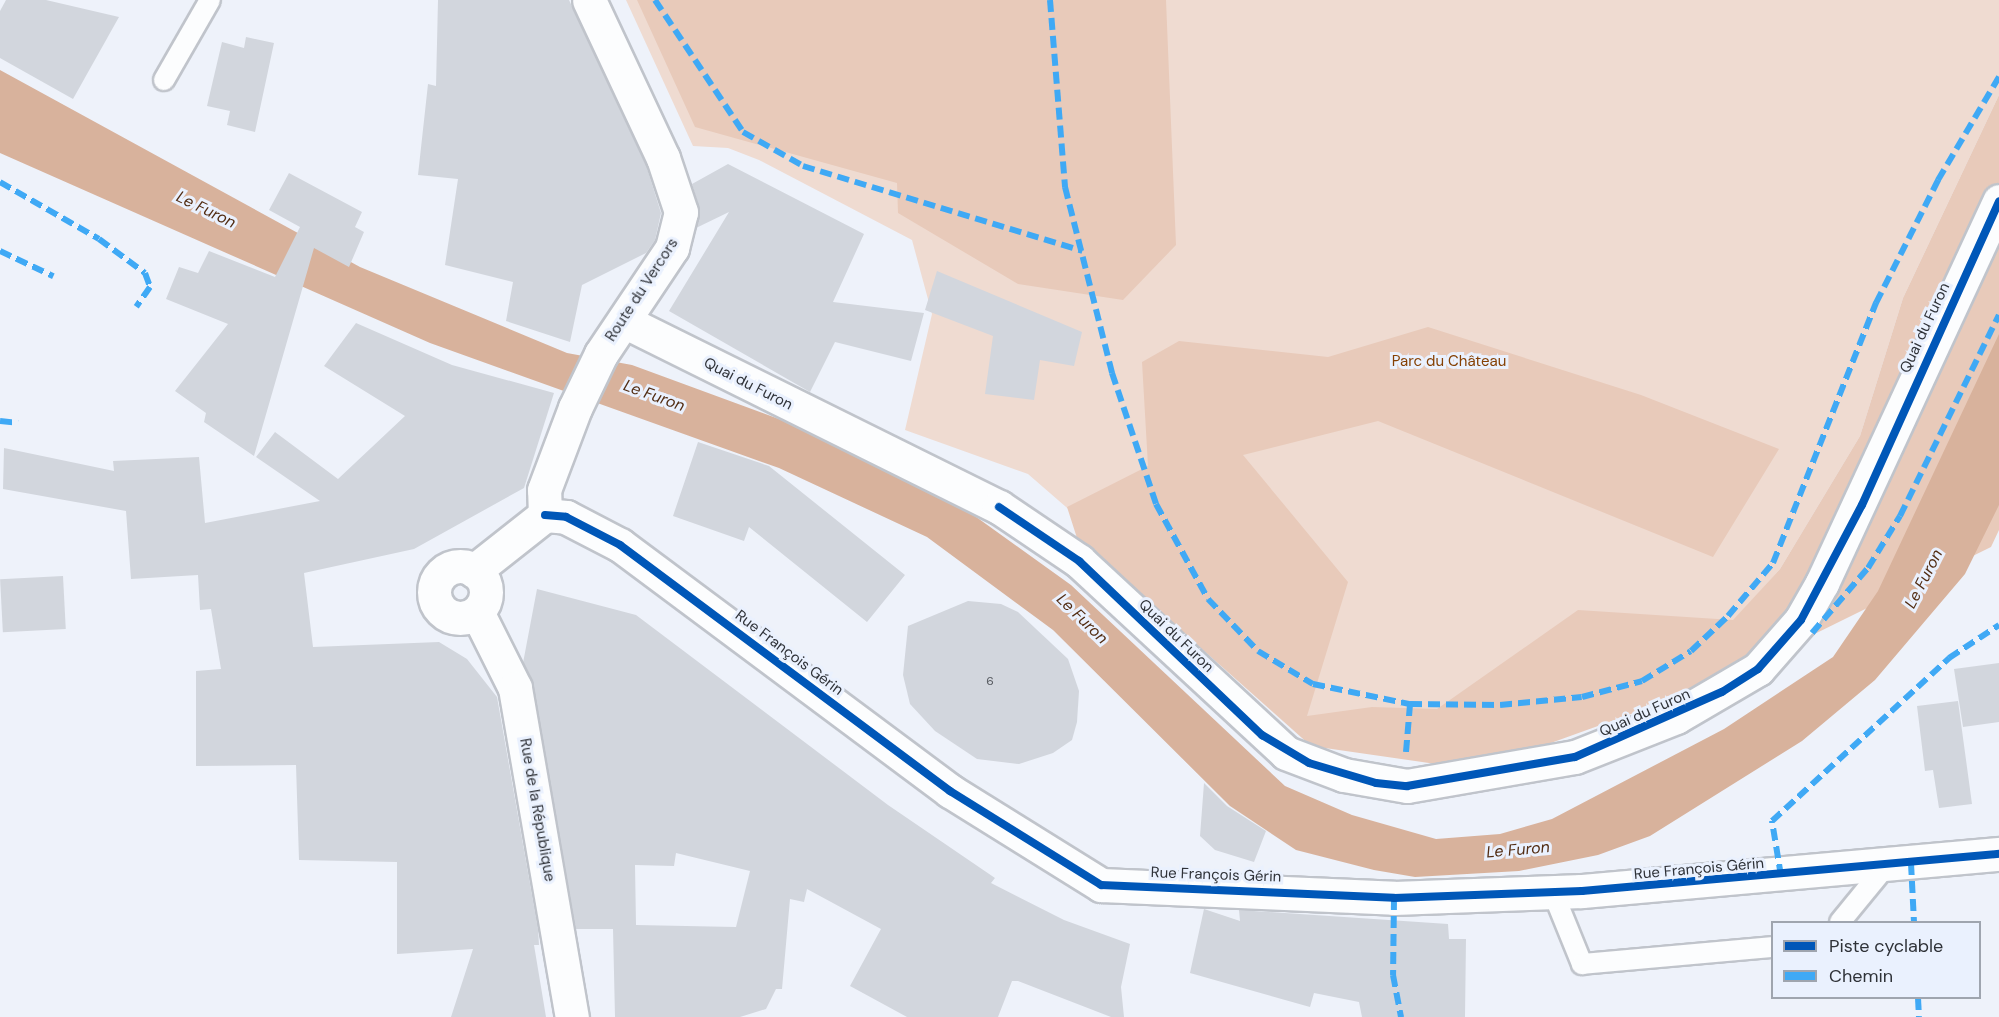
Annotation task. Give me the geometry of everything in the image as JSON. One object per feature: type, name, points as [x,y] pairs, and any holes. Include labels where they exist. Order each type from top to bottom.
[{"type":"street","name":"Route du Vercors","points":[[545,514],[544,490],[575,408],[601,354],[672,248],[681,212],[663,158],[589,0]]},
{"type":"street","name":"Quai du Furon","points":[[624,321],[999,507],[1079,561],[1286,753],[1344,775],[1407,786],[1575,757],[1676,717],[1758,669],[1802,620],[1822,583],[1999,201]]},
{"type":"street","points":[[474,570],[545,514]]},
{"type":"street","name":"Rue François Gérin","points":[[545,514],[566,517],[620,545],[950,791],[1101,885],[1394,898],[1552,890],[1885,867],[1999,854]]},
{"type":"street","points":[[460,566],[474,570],[486,591],[477,612],[463,618],[448,616],[434,598],[435,583],[445,570],[460,566]]},
{"type":"street","name":"Rue de la République","points":[[477,612],[515,688],[572,1017]]},
{"type":"lane","points":[[164,80],[210,0]]},
{"type":"lane","points":[[1841,921],[1885,867]]},
{"type":"lane","points":[[1552,890],[1582,964],[1771,947]]},
{"type":"green space","name":"Parc du Château","points":[[626,0],[1999,0],[1999,95],[1903,298],[1860,436],[1780,569],[1733,621],[1445,742],[1307,716],[1028,474],[905,430],[932,314],[912,240],[759,160],[728,148],[693,146]]},
{"type":"green space","points":[[637,0],[1166,0],[1176,245],[1123,300],[1018,284],[898,213],[897,183],[695,127]]},
{"type":"green space","points":[[1999,95],[1999,530],[1991,547],[1709,686],[1548,744],[1436,764],[1311,746],[1077,538],[1067,507],[1148,466],[1142,362],[1179,341],[1328,357],[1428,327],[1641,395],[1779,449],[1713,557],[1378,421],[1243,455],[1348,582],[1307,716],[1372,707],[1437,709],[1578,610],[1733,620],[1780,569],[1860,436],[1903,298]]},
{"type":"water","name":"Le Furon","points":[[0,70],[360,267],[567,353],[632,365],[806,429],[940,491],[1071,585],[1285,786],[1352,815],[1436,839],[1500,834],[1552,819],[1724,729],[1833,657],[1878,591],[1999,334],[1999,505],[1965,574],[1875,680],[1802,741],[1650,836],[1598,855],[1519,871],[1415,877],[1374,870],[1296,850],[1230,806],[1053,630],[927,537],[779,468],[430,343],[0,153]]},
{"type":"building","points":[[6,0],[46,0],[119,17],[73,99],[0,58],[0,11]]},
{"type":"building","points":[[438,0],[569,0],[646,165],[661,213],[655,240],[646,253],[582,285],[570,342],[506,321],[513,282],[445,265],[458,179],[418,175],[428,84],[436,86]]},
{"type":"building","points":[[246,37],[274,43],[255,132],[227,125],[230,111],[207,106],[222,42],[244,48]]},
{"type":"building","points":[[728,164],[864,234],[833,302],[924,313],[911,361],[835,342],[810,392],[669,311],[729,212],[696,228],[699,207],[692,184]]},
{"type":"building","points":[[289,173],[362,212],[355,227],[364,232],[349,267],[314,248],[254,456],[204,422],[206,413],[175,391],[228,324],[166,299],[179,267],[198,273],[209,251],[275,277],[300,227],[269,210]]},
{"type":"building","points":[[937,271],[1082,332],[1074,366],[1040,360],[1034,400],[985,394],[993,336],[925,310]]},
{"type":"building","points":[[356,323],[452,365],[554,393],[524,488],[414,549],[304,573],[313,647],[439,642],[467,659],[497,697],[538,929],[539,945],[534,945],[546,1017],[451,1017],[473,949],[397,954],[397,862],[299,860],[296,765],[196,766],[196,671],[221,669],[211,609],[200,610],[198,575],[131,579],[126,511],[3,489],[4,448],[114,471],[113,461],[199,457],[205,523],[320,501],[256,457],[275,432],[338,479],[405,416],[324,366]]},
{"type":"building","points":[[698,442],[769,466],[905,575],[867,622],[749,527],[744,541],[673,516]]},
{"type":"building","points":[[63,576],[66,629],[3,632],[0,579]]},
{"type":"building","points":[[537,589],[636,615],[888,805],[995,878],[991,883],[1064,920],[1130,944],[1121,987],[1124,1017],[1111,1017],[1018,981],[1012,981],[998,1017],[907,1017],[850,986],[881,929],[807,889],[804,902],[790,899],[782,989],[776,989],[766,1009],[740,1017],[615,1017],[613,929],[576,929],[533,685],[523,663]],"holes":[[[676,853],[750,871],[736,927],[636,925],[635,865],[674,866]]]},
{"type":"building","points":[[968,601],[1001,604],[1018,612],[1068,659],[1079,691],[1077,722],[1072,740],[1053,753],[1019,764],[977,759],[935,731],[910,704],[903,675],[908,626]]},
{"type":"building","points":[[1999,663],[1999,722],[1963,727],[1954,669]]},
{"type":"building","points":[[1958,701],[1972,804],[1939,808],[1933,770],[1925,771],[1917,706]]},
{"type":"building","points":[[1204,783],[1227,806],[1266,831],[1254,862],[1215,850],[1200,836]]},
{"type":"building","points":[[1204,909],[1240,921],[1239,910],[1448,924],[1449,939],[1466,939],[1465,1017],[1362,1017],[1359,1002],[1314,993],[1310,1007],[1190,973]]},
{"type":"marked path","points":[[655,0],[743,132],[803,166],[1082,251]]},
{"type":"marked path","points":[[1050,0],[1065,187],[1112,373],[1156,504],[1208,599],[1258,651],[1313,684],[1410,704],[1500,705],[1582,697],[1642,681],[1691,651],[1728,616],[1773,563],[1876,303],[1938,180],[1999,77]]},
{"type":"marked path","points":[[0,182],[99,239],[145,273],[150,287],[136,307]]},
{"type":"marked path","points":[[0,251],[53,276]]},
{"type":"marked path","points":[[1812,633],[1868,568],[1900,516],[1999,315]]},
{"type":"marked path","points":[[0,421],[18,423]]},
{"type":"marked path","points":[[1781,876],[1772,821],[1949,658],[1999,625]]},
{"type":"marked path","points":[[1406,752],[1410,704]]},
{"type":"marked path","points":[[1911,863],[1914,921]]},
{"type":"marked path","points":[[1394,898],[1393,975],[1401,1017]]},
{"type":"marked path","points":[[1918,999],[1919,1017]]},
{"type":"cycle path","points":[[999,507],[1079,561],[1262,735],[1309,763],[1376,783],[1407,786],[1575,757],[1722,692],[1758,669],[1801,620],[1862,505],[1999,201]]},
{"type":"cycle path","points":[[545,515],[566,517],[620,545],[950,791],[1101,885],[1394,898],[1582,891],[1999,854]]}]
